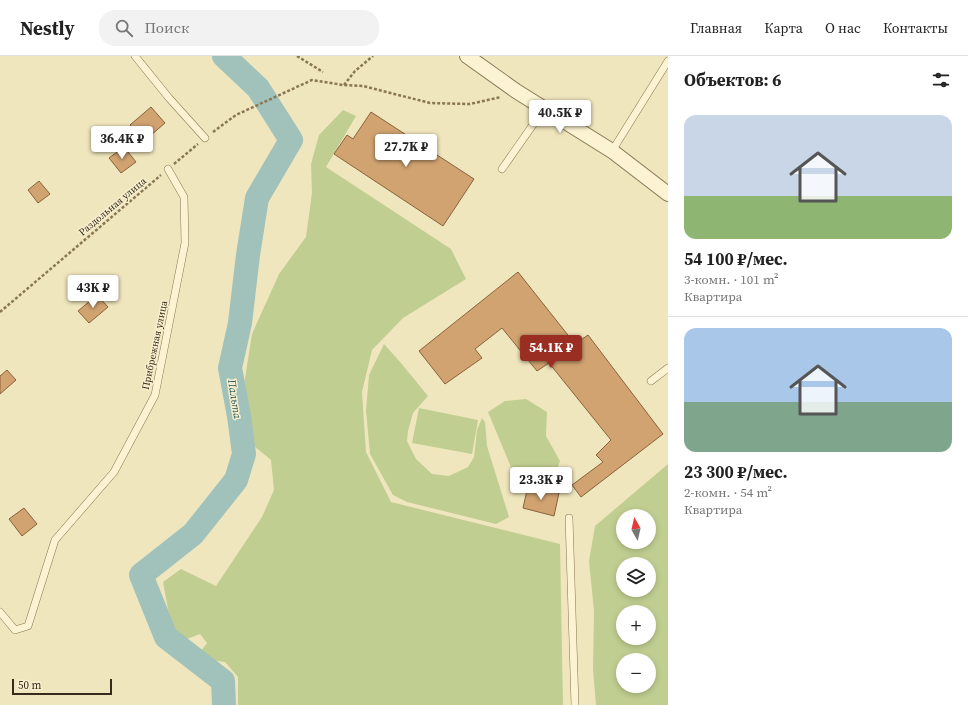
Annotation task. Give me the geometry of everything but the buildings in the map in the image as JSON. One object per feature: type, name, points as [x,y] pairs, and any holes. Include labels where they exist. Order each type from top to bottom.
[{"type":"street","points":[[467,56],[516,92],[612,152],[668,194]]},
{"type":"lane","points":[[136,56],[205,138]]},
{"type":"lane","points":[[612,152],[668,61]]},
{"type":"lane","points":[[502,169],[544,110]]},
{"type":"lane","name":"Прибрежная улица","points":[[0,612],[15,630],[28,626],[55,540],[114,472],[155,395],[185,243],[184,197],[168,169]]},
{"type":"lane","points":[[651,381],[668,368]]},
{"type":"lane","points":[[568,518],[574,705]]},
{"type":"path","points":[[297,56],[323,72]]},
{"type":"path","points":[[343,85],[355,71],[373,56]]},
{"type":"path","name":"Раздольная улица","points":[[0,312],[205,138],[236,115],[312,80],[343,85],[363,86],[430,103],[470,104],[516,92]]},
{"type":"green space","points":[[343,110],[356,116],[326,167],[451,249],[466,279],[403,318],[372,350],[362,392],[366,452],[391,502],[560,544],[563,705],[238,705],[238,677],[225,662],[210,660],[201,651],[207,643],[200,634],[187,639],[180,639],[169,634],[170,620],[163,582],[181,569],[216,586],[262,517],[274,490],[271,460],[249,442],[243,391],[252,334],[279,274],[306,237],[312,193],[311,164],[319,135]]},
{"type":"green space","points":[[384,344],[428,396],[413,413],[408,431],[407,441],[416,459],[432,474],[449,476],[468,467],[474,457],[477,430],[482,418],[485,422],[487,446],[509,517],[496,524],[407,502],[393,495],[370,454],[366,411],[369,375]]},
{"type":"green space","points":[[526,399],[547,412],[546,436],[560,461],[551,485],[518,484],[488,412],[505,401]]},
{"type":"green space","points":[[419,408],[478,420],[472,454],[412,443]]},
{"type":"green space","points":[[668,464],[668,705],[596,705],[593,669],[594,611],[589,561],[595,526]]},
{"type":"waterway","name":"Пальта","points":[[224,56],[258,88],[291,140],[257,198],[248,255],[240,323],[230,368],[244,454],[236,480],[193,534],[141,575],[166,637],[223,681],[224,705]]}]
